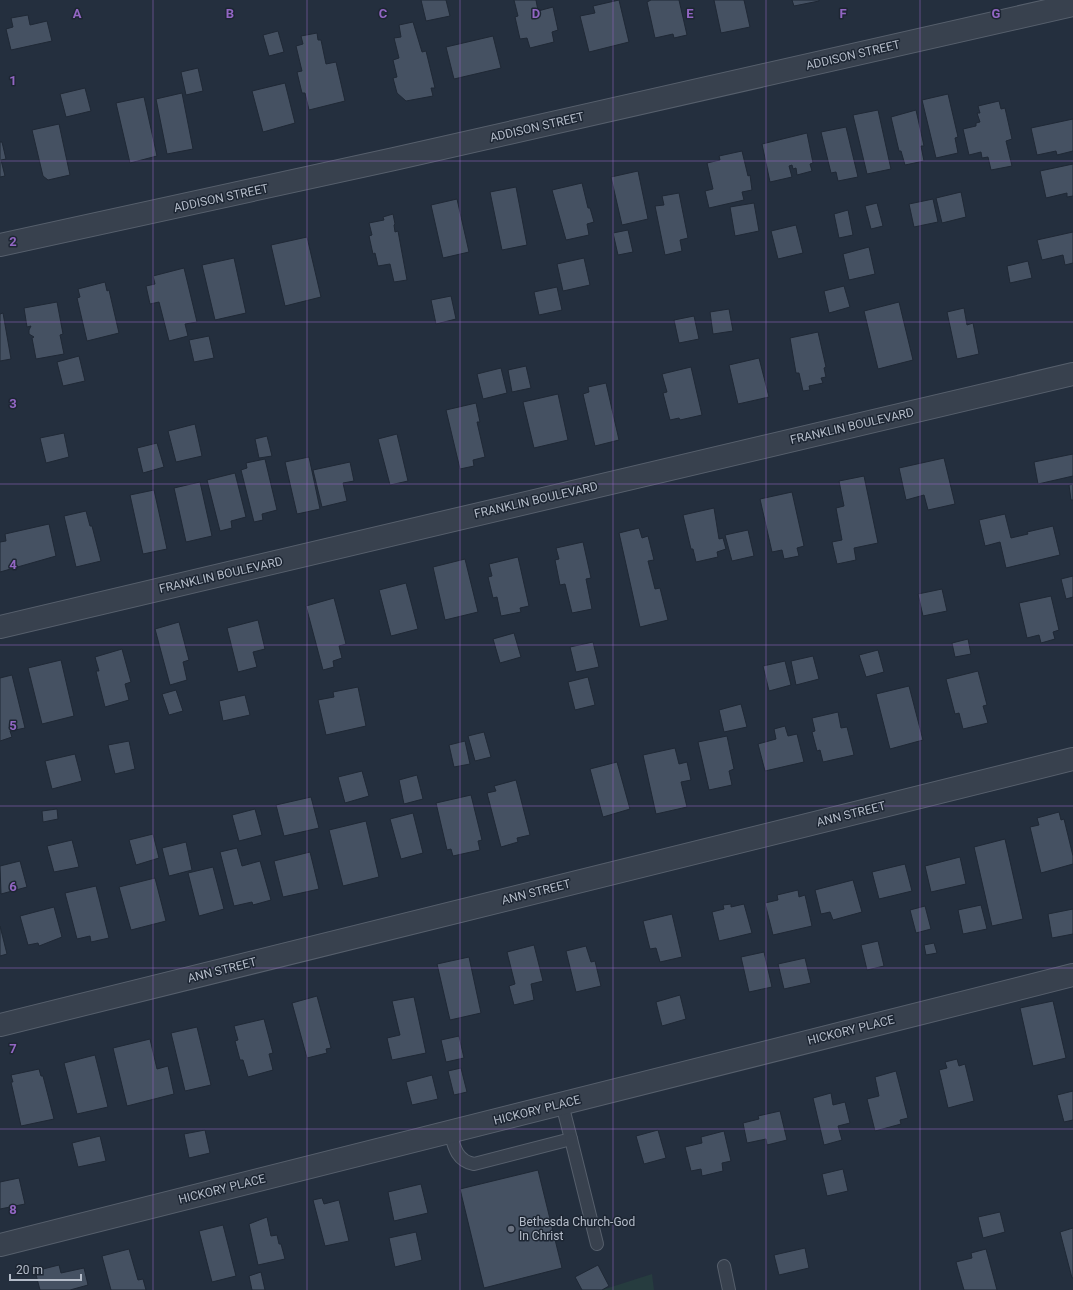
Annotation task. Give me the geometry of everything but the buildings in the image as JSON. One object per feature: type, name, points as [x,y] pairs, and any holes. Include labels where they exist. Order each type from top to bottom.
[{"type":"street","name":"ADDISON STREET","points":[[0,245],[364,166],[1073,5]]},
{"type":"street","name":"FRANKLIN BOULEVARD","points":[[0,627],[1073,374]]},
{"type":"street","name":"ANN STREET","points":[[0,1025],[1073,759]]},
{"type":"street","name":"HICKORY PLACE","points":[[0,1245],[1073,975]]},
{"type":"lane","points":[[562,1104],[597,1244]]},
{"type":"lane","points":[[450,1132],[458,1156],[468,1163],[474,1164],[571,1139]]},
{"type":"lane","points":[[724,1266],[730,1290]]},
{"type":"green space","points":[[652,1274],[654,1290],[602,1290]]},
{"type":"place","name":"Bethesda Church-God In Christ","points":[[511,1229]]}]
